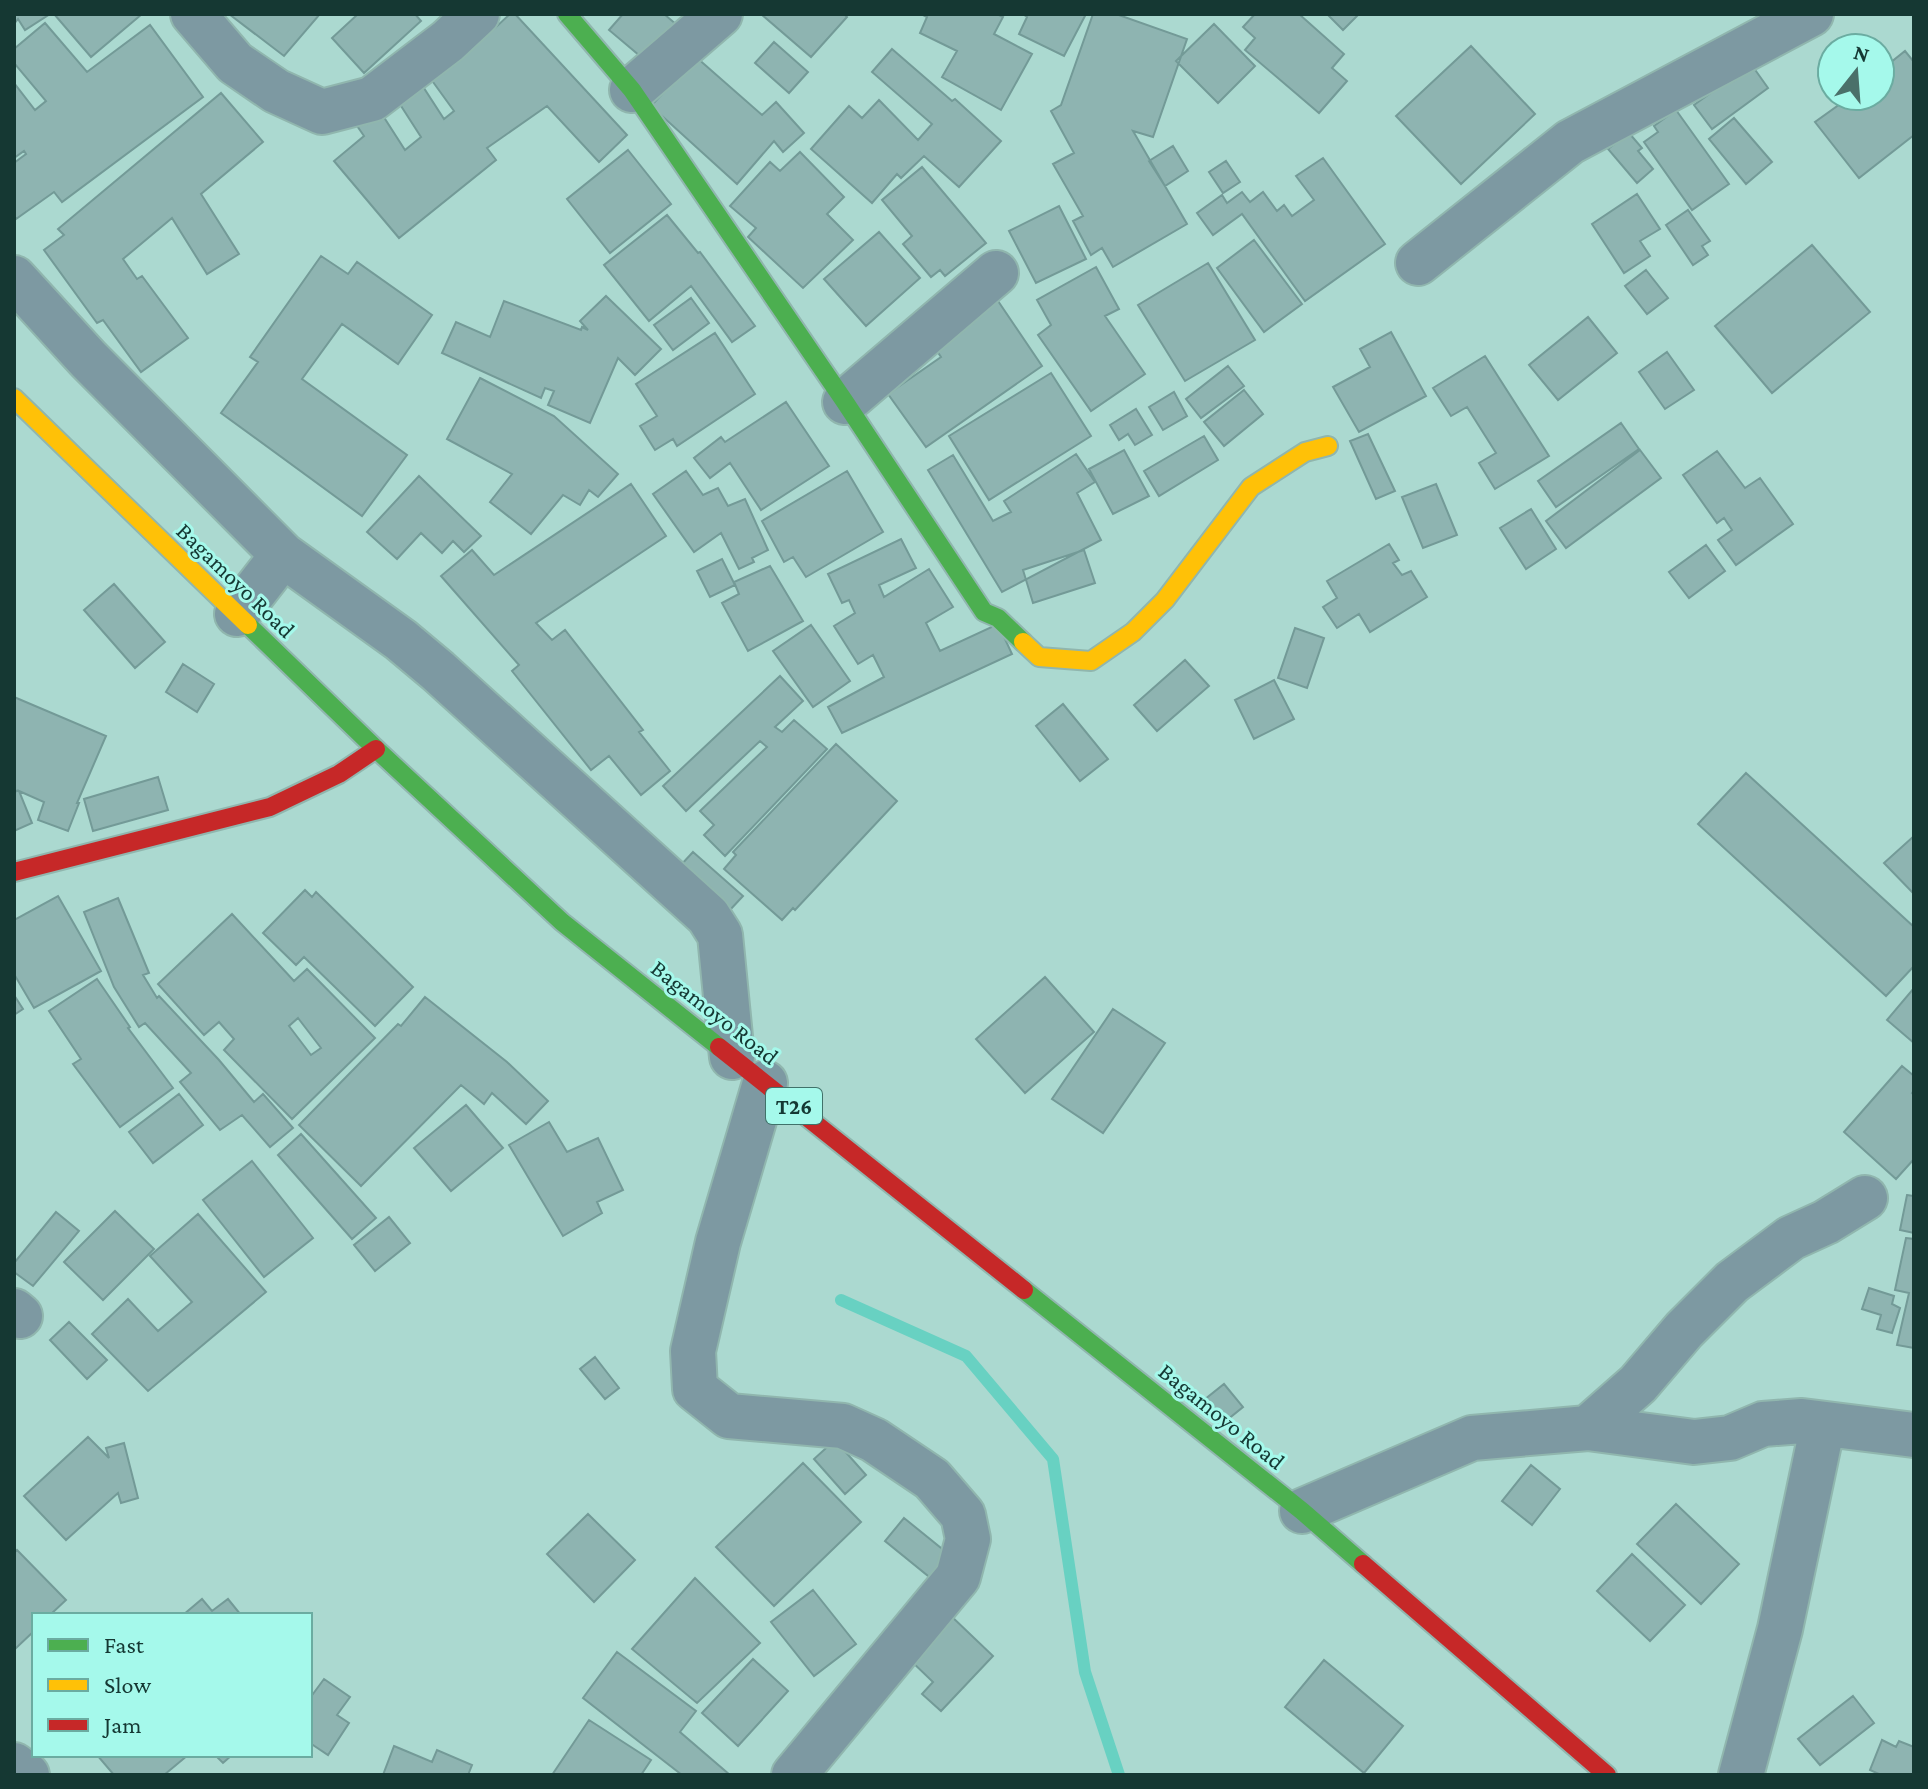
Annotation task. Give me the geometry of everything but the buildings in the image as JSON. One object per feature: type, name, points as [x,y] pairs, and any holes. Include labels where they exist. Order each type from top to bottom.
[{"type":"main road","points":[[567,14],[632,90],[984,612],[998,618],[1039,657],[1091,661],[1133,632],[1165,600],[1251,487],[1305,452],[1328,446]]},
{"type":"main road","name":"Bagamoyo Road","points":[[14,398],[376,749],[562,922],[1302,1511],[1607,1775]]},
{"type":"main road","points":[[14,872],[270,807],[339,774],[376,749]]},
{"type":"street","points":[[193,14],[235,63],[276,91],[322,112],[372,99],[448,41],[477,14]]},
{"type":"street","points":[[632,90],[720,14]]},
{"type":"street","points":[[1418,263],[1570,142],[1811,14]]},
{"type":"street","points":[[845,402],[996,273]]},
{"type":"street","points":[[14,278],[88,359],[283,555],[429,663],[708,916],[720,935],[732,1057]]},
{"type":"street","points":[[237,614],[283,555]]},
{"type":"street","points":[[765,1083],[714,1258],[693,1351],[695,1389],[729,1416],[843,1426],[874,1440],[932,1479],[963,1515],[968,1539],[958,1577],[794,1775]]},
{"type":"street","points":[[1588,1428],[1638,1384],[1684,1330],[1732,1282],[1791,1238],[1826,1222],[1865,1198]]},
{"type":"street","points":[[1302,1511],[1472,1438],[1588,1428],[1694,1442],[1730,1438],[1763,1424],[1802,1421],[1914,1435]]},
{"type":"street","points":[[1741,1775],[1783,1615],[1823,1424]]},
{"type":"street","points":[[14,1765],[27,1775]]},
{"type":"waterway","points":[[841,1300],[966,1356],[1053,1459],[1085,1672],[1119,1775]]},
{"type":"traffic: fast","points":[[567,14],[632,90],[984,612],[998,618],[1023,642]]},
{"type":"traffic: fast","points":[[248,625],[562,922],[719,1047]]},
{"type":"traffic: fast","points":[[1024,1290],[1302,1511],[1363,1564]]},
{"type":"traffic: slow","points":[[14,398],[248,625]]},
{"type":"traffic: slow","points":[[1023,642],[1039,657],[1091,661],[1133,632],[1165,600],[1251,487],[1305,452],[1328,446]]},
{"type":"traffic: jam","points":[[14,872],[270,807],[339,774],[376,749]]},
{"type":"traffic: jam","points":[[719,1047],[1024,1290]]},
{"type":"traffic: jam","points":[[1363,1564],[1607,1775]]}]
